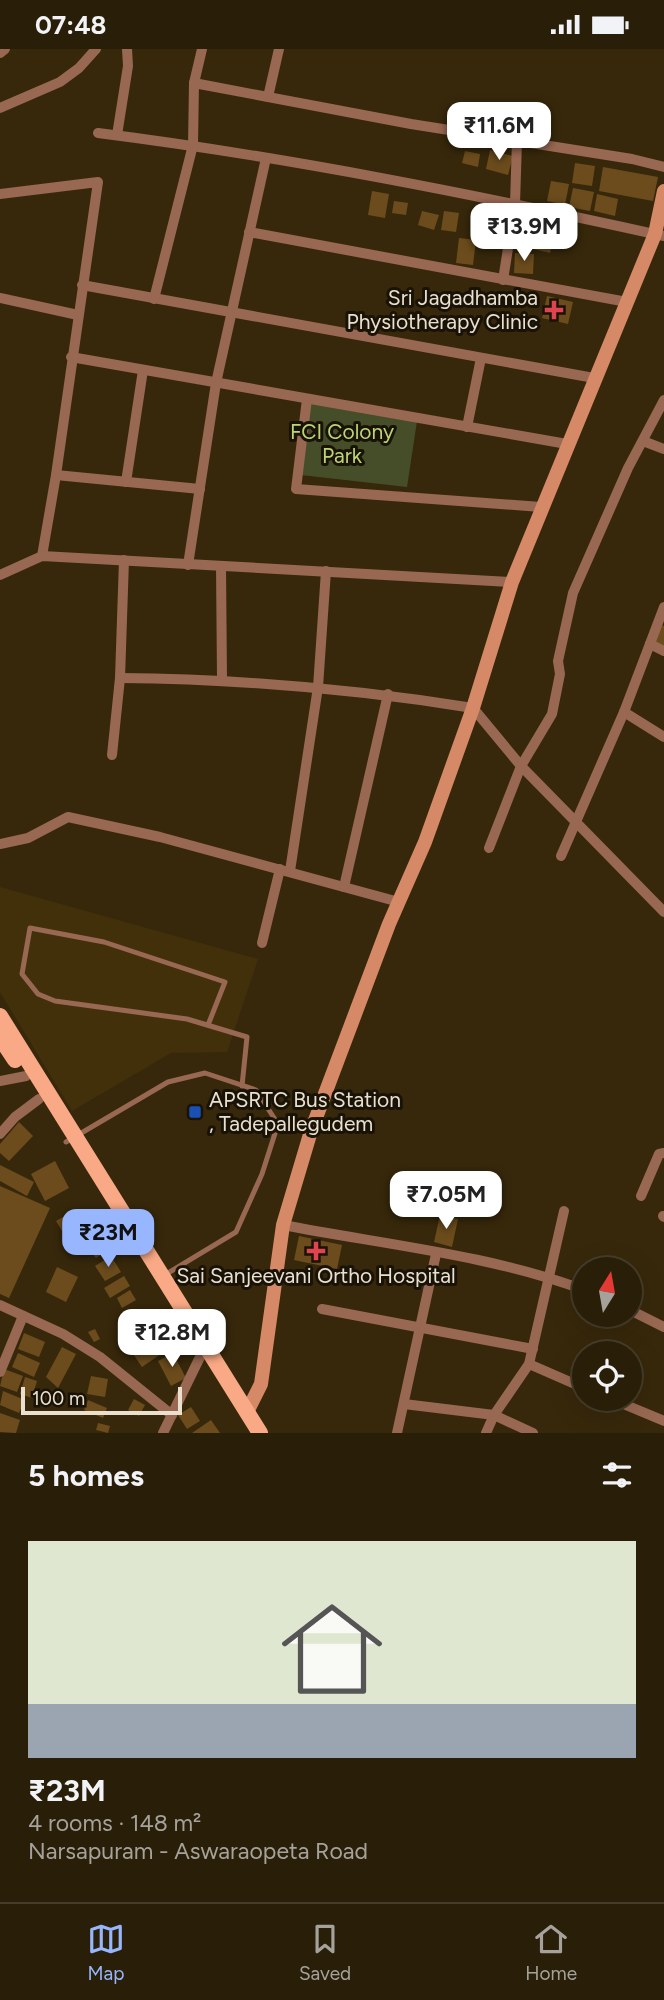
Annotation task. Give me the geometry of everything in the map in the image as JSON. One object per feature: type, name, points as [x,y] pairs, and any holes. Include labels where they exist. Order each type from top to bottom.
[{"type":"main road","points":[[0,1016],[70,1140],[260,1433]]},
{"type":"main road","points":[[0,1037],[39,1099],[70,1140]]},
{"type":"main road","points":[[163,1285],[201,1357],[248,1433]]},
{"type":"street","points":[[0,53],[5,49]]},
{"type":"street","points":[[117,135],[128,66],[127,49]]},
{"type":"street","points":[[154,299],[192,145],[194,83],[202,49]]},
{"type":"street","points":[[268,97],[279,49]]},
{"type":"street","points":[[0,108],[60,82],[79,68],[92,50]]},
{"type":"street","points":[[194,83],[664,167]]},
{"type":"street","points":[[98,133],[266,157],[515,204],[660,235]]},
{"type":"street","points":[[503,280],[515,204],[517,140]]},
{"type":"street","points":[[188,565],[216,383],[266,157]]},
{"type":"street","points":[[0,194],[98,182],[71,357],[57,475],[41,556]]},
{"type":"street","points":[[247,1412],[261,1384],[283,1225],[311,1131],[399,902],[425,842],[473,708],[512,582],[541,507],[627,302],[660,235],[664,191]]},
{"type":"street","points":[[249,233],[627,302]]},
{"type":"street","points":[[82,285],[594,378]]},
{"type":"street","points":[[0,298],[78,314]]},
{"type":"street","points":[[71,357],[567,444]]},
{"type":"street","points":[[467,427],[481,358]]},
{"type":"street","points":[[126,482],[143,370]]},
{"type":"street","points":[[307,399],[296,489],[541,507]]},
{"type":"street","points":[[489,848],[522,766],[552,714],[560,674],[558,661],[573,593],[664,400]]},
{"type":"street","points":[[643,441],[664,449]]},
{"type":"street","points":[[57,475],[200,489]]},
{"type":"street","points":[[0,575],[41,556],[512,582]]},
{"type":"street","points":[[112,755],[120,678],[124,560]]},
{"type":"street","points":[[221,566],[222,679]]},
{"type":"street","points":[[262,943],[285,870],[318,687],[326,571]]},
{"type":"street","points":[[561,856],[624,712],[664,607]]},
{"type":"street","points":[[650,644],[664,651]]},
{"type":"street","points":[[120,678],[222,679],[318,687],[388,694],[473,708],[574,822],[664,912]]},
{"type":"street","points":[[344,887],[388,694]]},
{"type":"street","points":[[624,712],[664,737]]},
{"type":"street","points":[[0,844],[28,838],[68,817],[114,825],[399,902]]},
{"type":"street","points":[[0,1081],[26,1076]]},
{"type":"street","points":[[0,1134],[15,1117],[39,1099]]},
{"type":"street","points":[[641,1196],[659,1153],[664,1153]]},
{"type":"street","points":[[486,1433],[494,1415],[529,1364],[565,1211]]},
{"type":"street","points":[[283,1225],[550,1277],[572,1285]]},
{"type":"street","points":[[397,1433],[436,1254]]},
{"type":"street","points":[[0,1305],[63,1334],[100,1357],[172,1415]]},
{"type":"street","points":[[322,1308],[533,1349]]},
{"type":"street","points":[[0,1373],[23,1316]]},
{"type":"street","points":[[642,1316],[664,1327]]},
{"type":"street","points":[[163,1433],[201,1357]]},
{"type":"street","points":[[529,1364],[572,1383]]},
{"type":"street","points":[[404,1404],[494,1415],[533,1433]]},
{"type":"street","points":[[640,1411],[664,1421]]},
{"type":"lane","points":[[208,1025],[225,982],[104,942],[30,928],[22,974],[38,994],[74,1005],[187,1019],[247,1037],[242,1086]]},
{"type":"lane","points":[[70,1140],[168,1082],[205,1073],[256,1090],[278,1124],[251,1202],[236,1232],[163,1285]]},
{"type":"shaded area","points":[[0,887],[258,959],[227,1052],[171,1053],[72,1111],[0,992]]},
{"type":"green space","name":"FCI Colony Park","points":[[311,402],[417,421],[407,487],[301,475]]},
{"type":"building","points":[[490,150],[513,156],[508,175],[486,169]]},
{"type":"building","points":[[465,151],[480,154],[478,167],[462,163]]},
{"type":"building","points":[[575,163],[595,166],[592,186],[572,183]]},
{"type":"building","points":[[603,167],[658,177],[653,201],[599,191]]},
{"type":"building","points":[[551,181],[569,184],[565,205],[547,201]]},
{"type":"building","points":[[573,188],[594,192],[590,211],[569,207]]},
{"type":"building","points":[[372,191],[389,194],[385,218],[368,215]]},
{"type":"building","points":[[597,194],[618,199],[615,216],[594,211]]},
{"type":"building","points":[[394,201],[408,203],[406,215],[392,213]]},
{"type":"building","points":[[422,211],[439,215],[434,230],[418,225]]},
{"type":"building","points":[[444,211],[459,213],[456,232],[441,230]]},
{"type":"building","points":[[483,219],[498,222],[494,238],[480,235]]},
{"type":"building","points":[[535,221],[556,226],[550,253],[529,248]]},
{"type":"building","points":[[459,238],[476,240],[473,265],[456,263]]},
{"type":"building","points":[[515,253],[534,254],[533,274],[514,273]]},
{"type":"building","points":[[547,296],[573,302],[568,324],[542,318]]},
{"type":"building","points":[[661,625],[664,626],[664,646],[655,644]]},
{"type":"building","points":[[19,1122],[33,1136],[9,1161],[0,1153],[0,1144]]},
{"type":"building","points":[[55,1161],[69,1188],[45,1201],[31,1174]]},
{"type":"building","points":[[0,1165],[34,1182],[27,1196],[0,1181]]},
{"type":"building","points":[[0,1186],[50,1208],[9,1298],[0,1294]]},
{"type":"building","points":[[66,1215],[71,1225],[62,1231],[56,1221]]},
{"type":"building","points":[[440,1215],[458,1219],[452,1247],[434,1242]]},
{"type":"building","points":[[85,1218],[90,1226],[79,1234],[73,1226]]},
{"type":"building","points":[[94,1231],[108,1250],[96,1258],[82,1240]]},
{"type":"building","points":[[299,1236],[342,1245],[337,1269],[294,1260]]},
{"type":"building","points":[[111,1256],[121,1272],[105,1281],[95,1266]]},
{"type":"building","points":[[57,1267],[78,1277],[66,1302],[46,1292]]},
{"type":"building","points":[[124,1276],[130,1286],[110,1298],[104,1288]]},
{"type":"building","points":[[130,1290],[136,1300],[122,1308],[117,1298]]},
{"type":"building","points":[[146,1317],[168,1349],[142,1367],[120,1335]]},
{"type":"building","points":[[95,1329],[100,1339],[94,1342],[88,1332]]},
{"type":"building","points":[[24,1333],[45,1342],[39,1357],[18,1349]]},
{"type":"building","points":[[62,1347],[76,1354],[58,1388],[46,1377]]},
{"type":"building","points":[[18,1353],[40,1363],[34,1377],[12,1367]]},
{"type":"building","points":[[173,1353],[186,1378],[171,1386],[158,1361]]},
{"type":"building","points":[[4,1369],[23,1376],[17,1392],[0,1386]]},
{"type":"building","points":[[91,1376],[108,1379],[105,1397],[87,1394]]},
{"type":"building","points":[[25,1377],[37,1381],[32,1398],[20,1394]]},
{"type":"building","points":[[3,1391],[25,1400],[19,1413],[0,1405]]},
{"type":"building","points":[[134,1399],[145,1405],[139,1416],[128,1410]]},
{"type":"building","points":[[88,1400],[107,1408],[103,1418],[84,1410]]},
{"type":"building","points":[[191,1407],[200,1421],[187,1429],[178,1415]]},
{"type":"building","points":[[0,1413],[20,1420],[16,1433],[0,1432]]},
{"type":"building","points":[[211,1420],[220,1433],[192,1433]]},
{"type":"building","points":[[98,1423],[110,1426],[108,1433],[96,1430]]},
{"type":"place","name":"Sri Jagadhamba Physiotherapy Clinic","points":[[554,310]]},
{"type":"place","name":"APSRTC Bus Station , Tadepallegudem","points":[[195,1112]]},
{"type":"place","name":"Sai Sanjeevani Ortho Hospital","points":[[316,1251]]}]
